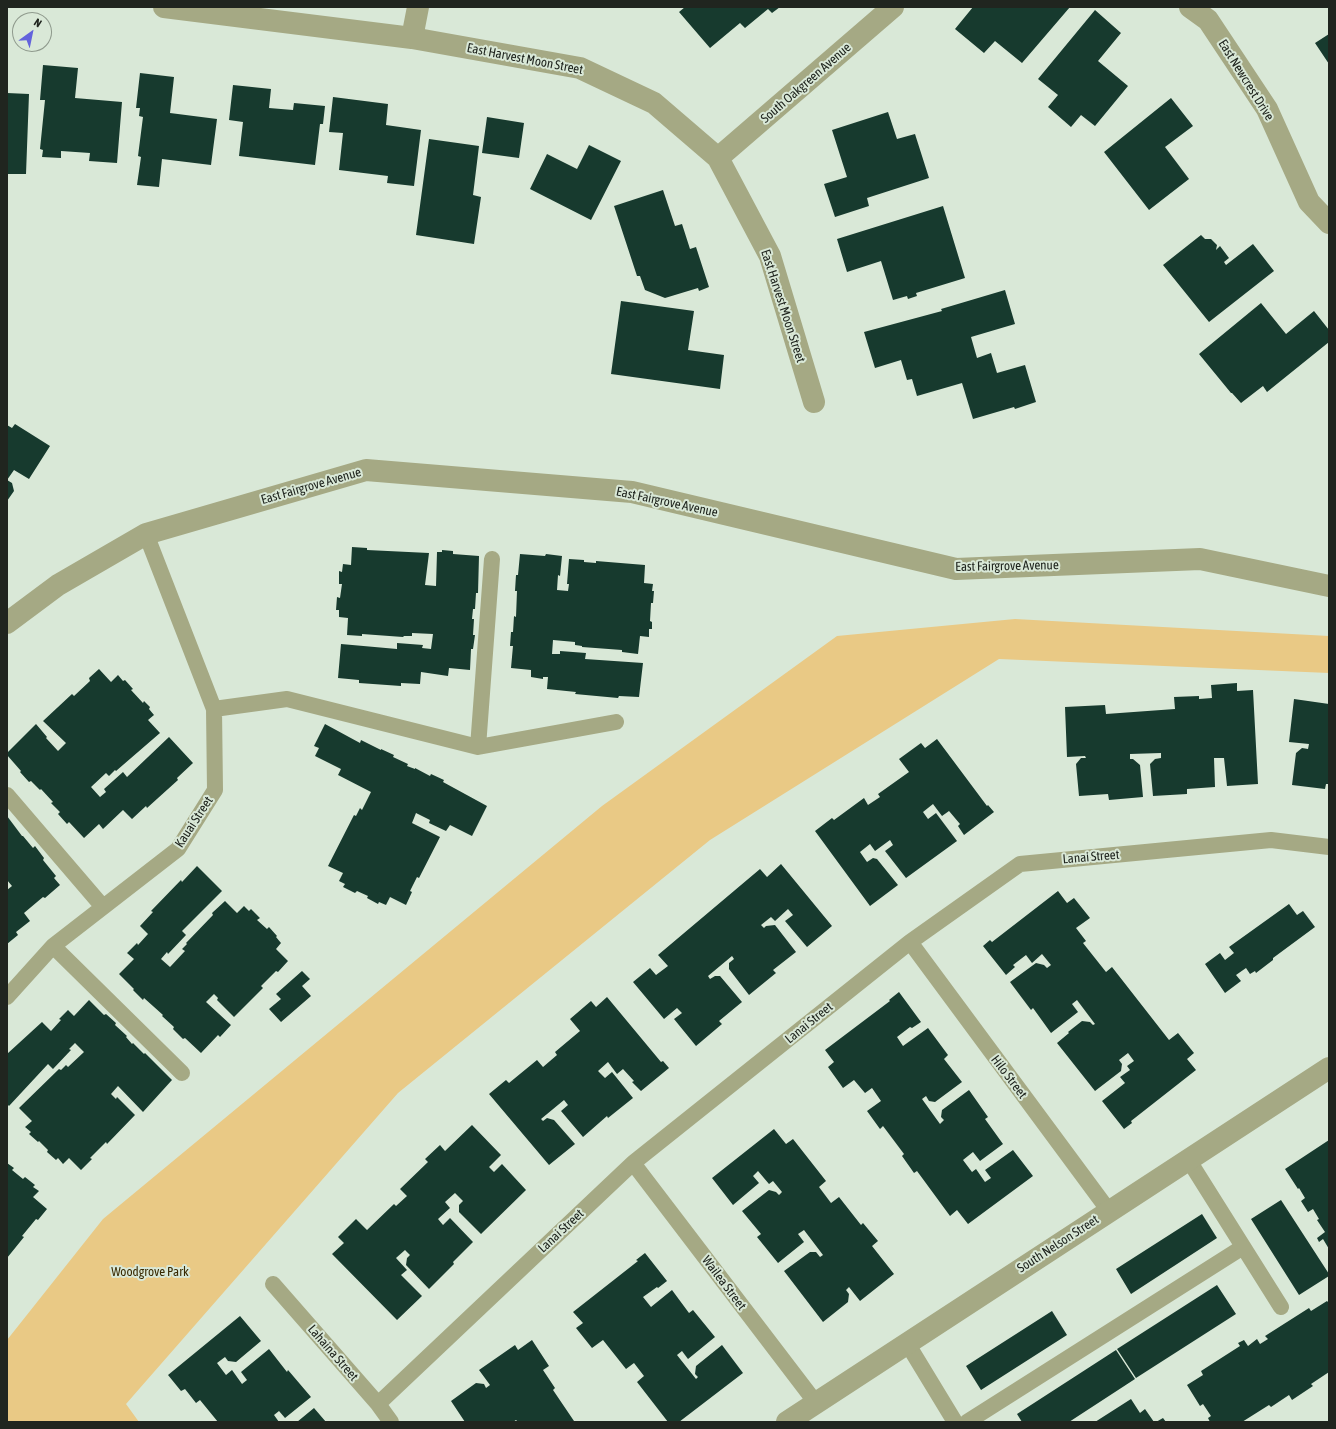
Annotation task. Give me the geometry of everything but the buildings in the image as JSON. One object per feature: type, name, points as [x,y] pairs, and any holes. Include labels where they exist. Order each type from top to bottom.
[{"type":"street","name":"East Harvest Moon Street","points":[[164,7],[412,38],[580,68],[654,103],[718,158],[770,256],[814,402]]},
{"type":"street","points":[[412,38],[418,7]]},
{"type":"street","name":"South Oakgreen Avenue","points":[[718,158],[893,7]]},
{"type":"street","name":"East Newcrest Drive","points":[[1190,7],[1208,20],[1267,109],[1309,202],[1329,223]]},
{"type":"street","name":"East Fairgrove Avenue","points":[[7,624],[58,585],[146,534],[366,470],[632,492],[956,569],[1200,559],[1329,586]]},
{"type":"street","name":"South Nelson Street","points":[[787,1422],[1329,1068]]},
{"type":"lane","name":"Kauai Street","points":[[7,998],[53,946],[178,849],[215,790],[214,709],[146,534]]},
{"type":"lane","points":[[478,747],[492,559]]},
{"type":"lane","points":[[214,709],[287,699],[478,747],[616,722]]},
{"type":"lane","points":[[7,795],[104,907]]},
{"type":"lane","name":"Lanai Street","points":[[378,1404],[633,1163],[910,942],[1020,864],[1271,840],[1329,848]]},
{"type":"lane","name":"Hilo Street","points":[[910,942],[1109,1211]]},
{"type":"lane","points":[[53,946],[182,1073]]},
{"type":"lane","points":[[1188,1160],[1281,1307]]},
{"type":"lane","name":"Wailea Street","points":[[633,1163],[816,1403]]},
{"type":"lane","points":[[967,1422],[1244,1247]]},
{"type":"lane","name":"Lahaina Street","points":[[273,1284],[378,1404],[391,1422]]},
{"type":"lane","points":[[907,1343],[955,1422]]},
{"type":"green space","name":"Woodgrove Park","points":[[1015,619],[1329,636],[1329,673],[999,659],[710,840],[398,1093],[126,1404],[139,1422],[7,1422],[7,1340],[103,1219],[602,806],[837,636]]}]
